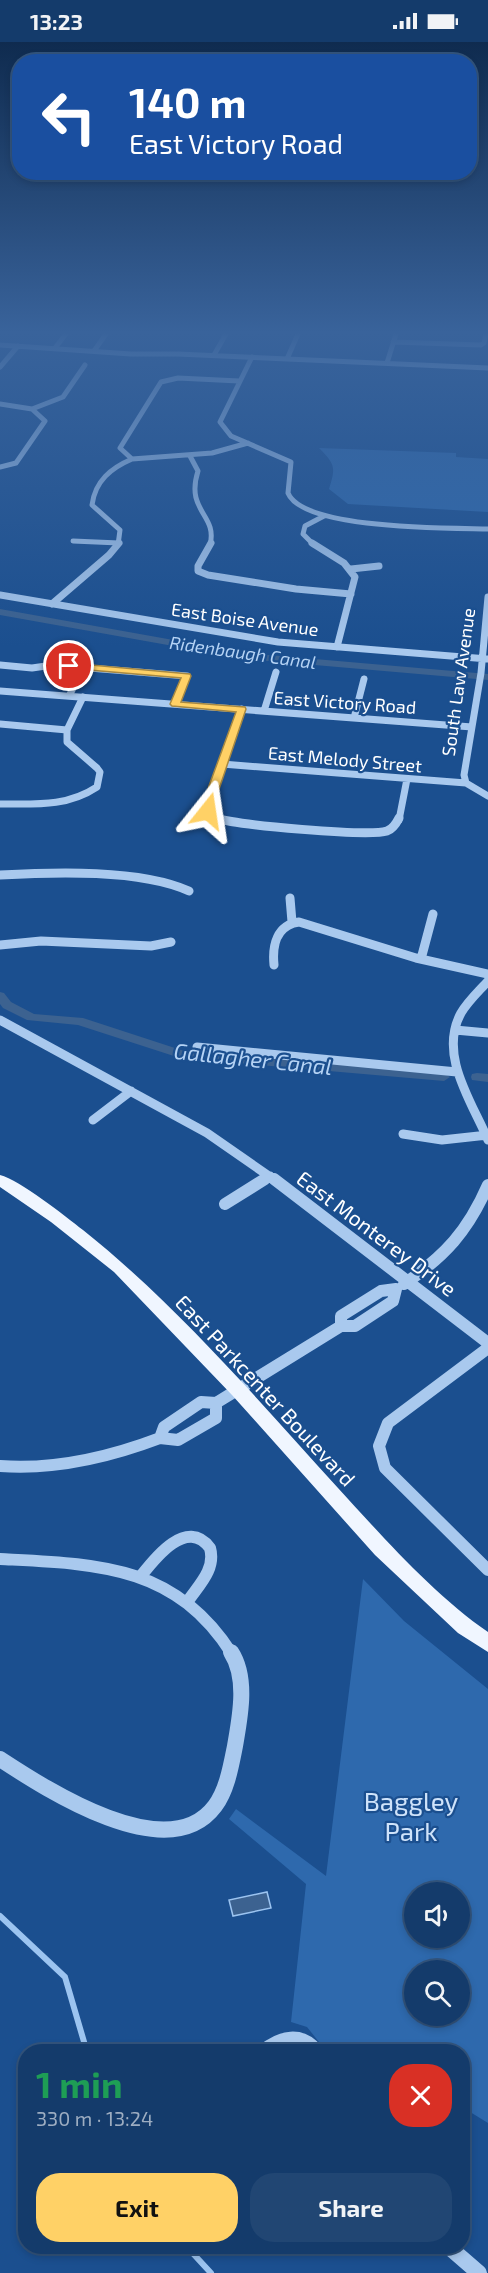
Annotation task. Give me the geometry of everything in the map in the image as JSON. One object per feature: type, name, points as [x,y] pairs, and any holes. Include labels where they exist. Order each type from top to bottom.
[{"type":"main road","name":"East Parkcenter Boulevard","points":[[0,1180],[57,1218],[120,1268],[238,1390],[382,1549],[465,1627],[488,1643]]},
{"type":"street","points":[[0,467],[11,466],[16,462],[33,438]]},
{"type":"street","points":[[126,438],[120,448],[132,459]]},
{"type":"street","points":[[236,438],[291,462],[293,470],[287,486],[289,495],[301,506],[324,516],[359,522],[488,530]]},
{"type":"street","points":[[52,604],[109,555],[119,543],[120,530],[92,505],[92,496],[108,471],[132,459],[190,456],[248,443]]},
{"type":"street","points":[[190,456],[198,471],[192,489],[193,498],[213,531],[213,542],[208,554],[198,566],[198,571],[208,576],[282,588],[351,594]]},
{"type":"street","points":[[324,516],[305,526],[303,534],[311,542],[344,562],[355,577],[337,646]]},
{"type":"street","points":[[73,541],[119,543]]},
{"type":"street","points":[[351,569],[380,566]]},
{"type":"street","name":"East Boise Avenue","points":[[0,595],[252,638],[485,658]]},
{"type":"street","name":"South Law Avenue","points":[[488,597],[485,658],[477,691],[464,775],[466,783],[488,796]]},
{"type":"street","points":[[0,665],[32,668],[53,665],[187,676],[175,704]]},
{"type":"street","points":[[69,696],[84,667]]},
{"type":"street","points":[[264,711],[276,672]]},
{"type":"street","points":[[354,718],[364,679]]},
{"type":"street","name":"East Victory Road","points":[[0,691],[472,727]]},
{"type":"street","points":[[477,691],[488,692]]},
{"type":"street","points":[[0,804],[53,805],[74,801],[97,787],[100,772],[96,765],[77,753],[67,742],[67,730],[83,697]]},
{"type":"street","points":[[242,709],[207,805],[211,816],[227,822],[360,834],[387,831],[395,826],[399,819],[407,779]]},
{"type":"street","points":[[0,724],[67,730]]},
{"type":"street","name":"East Melody Street","points":[[222,764],[466,783]]},
{"type":"street","points":[[0,875],[39,873],[113,876],[169,882],[189,891]]},
{"type":"street","points":[[290,898],[292,922]]},
{"type":"street","points":[[421,959],[433,914]]},
{"type":"street","points":[[274,965],[272,953],[282,929],[292,922],[307,923],[421,959],[488,974]]},
{"type":"street","points":[[0,945],[41,941],[151,946],[171,942]]},
{"type":"street","points":[[403,1134],[442,1140],[487,1137],[457,1072],[454,1030],[463,1010],[488,981]]},
{"type":"street","name":"East Monterey Drive","points":[[3,1026],[131,1091],[207,1133],[270,1176],[409,1280],[488,1343]]},
{"type":"street","points":[[454,1030],[488,1033]]},
{"type":"street","points":[[197,1047],[457,1072]]},
{"type":"street","points":[[93,1120],[131,1091]]},
{"type":"street","name":"East Monterey Drive","points":[[225,1204],[270,1176]]},
{"type":"street","points":[[160,1438],[164,1426],[201,1402],[216,1403],[340,1326],[355,1326],[393,1301],[396,1289],[454,1245],[477,1213],[488,1185]]},
{"type":"street","points":[[488,1348],[388,1423],[379,1446],[385,1468],[488,1570]]},
{"type":"street","points":[[0,1467],[25,1468],[90,1459],[129,1450],[160,1438],[178,1440],[216,1418],[216,1403]]},
{"type":"street","points":[[141,1576],[160,1552],[172,1542],[187,1537],[200,1539],[207,1544],[212,1555],[210,1568],[188,1601]]},
{"type":"street","points":[[0,1559],[92,1565],[141,1576],[188,1601],[216,1632],[238,1664],[240,1711],[224,1793],[214,1808],[193,1822],[172,1830],[140,1828],[43,1788],[0,1759]]},
{"type":"street","points":[[272,2044],[285,2037],[301,2039],[310,2044]]},
{"type":"street","points":[[457,2254],[479,2273]]},
{"type":"green space","points":[[319,448],[456,453],[456,457],[488,459],[488,512],[348,504],[329,489],[333,466]]},
{"type":"green space","name":"Baggley Park","points":[[363,1579],[404,1621],[488,1689],[488,2123],[470,2112],[470,2044],[321,2044],[307,2027],[291,2022],[306,1884],[229,1819],[236,1809],[326,1876]]},
{"type":"shaded area","points":[[267,1892],[271,1908],[233,1916],[229,1900]]},
{"type":"waterway","name":"Ridenbaugh Canal","points":[[0,612],[246,656],[488,677]]},
{"type":"waterway","name":"Gallagher Canal","points":[[0,996],[7,1005],[31,1017],[79,1021],[180,1054],[444,1077]]},
{"type":"waterway","name":"Gallagher Canal","points":[[477,1077],[488,1078]]},
{"type":"waterway","points":[[0,1916],[65,1977],[85,2044]]},
{"type":"waterway","points":[[193,2254],[211,2273]]},
{"type":"route","points":[[69,666],[187,676],[175,704],[242,709],[207,805],[208,811]]}]
